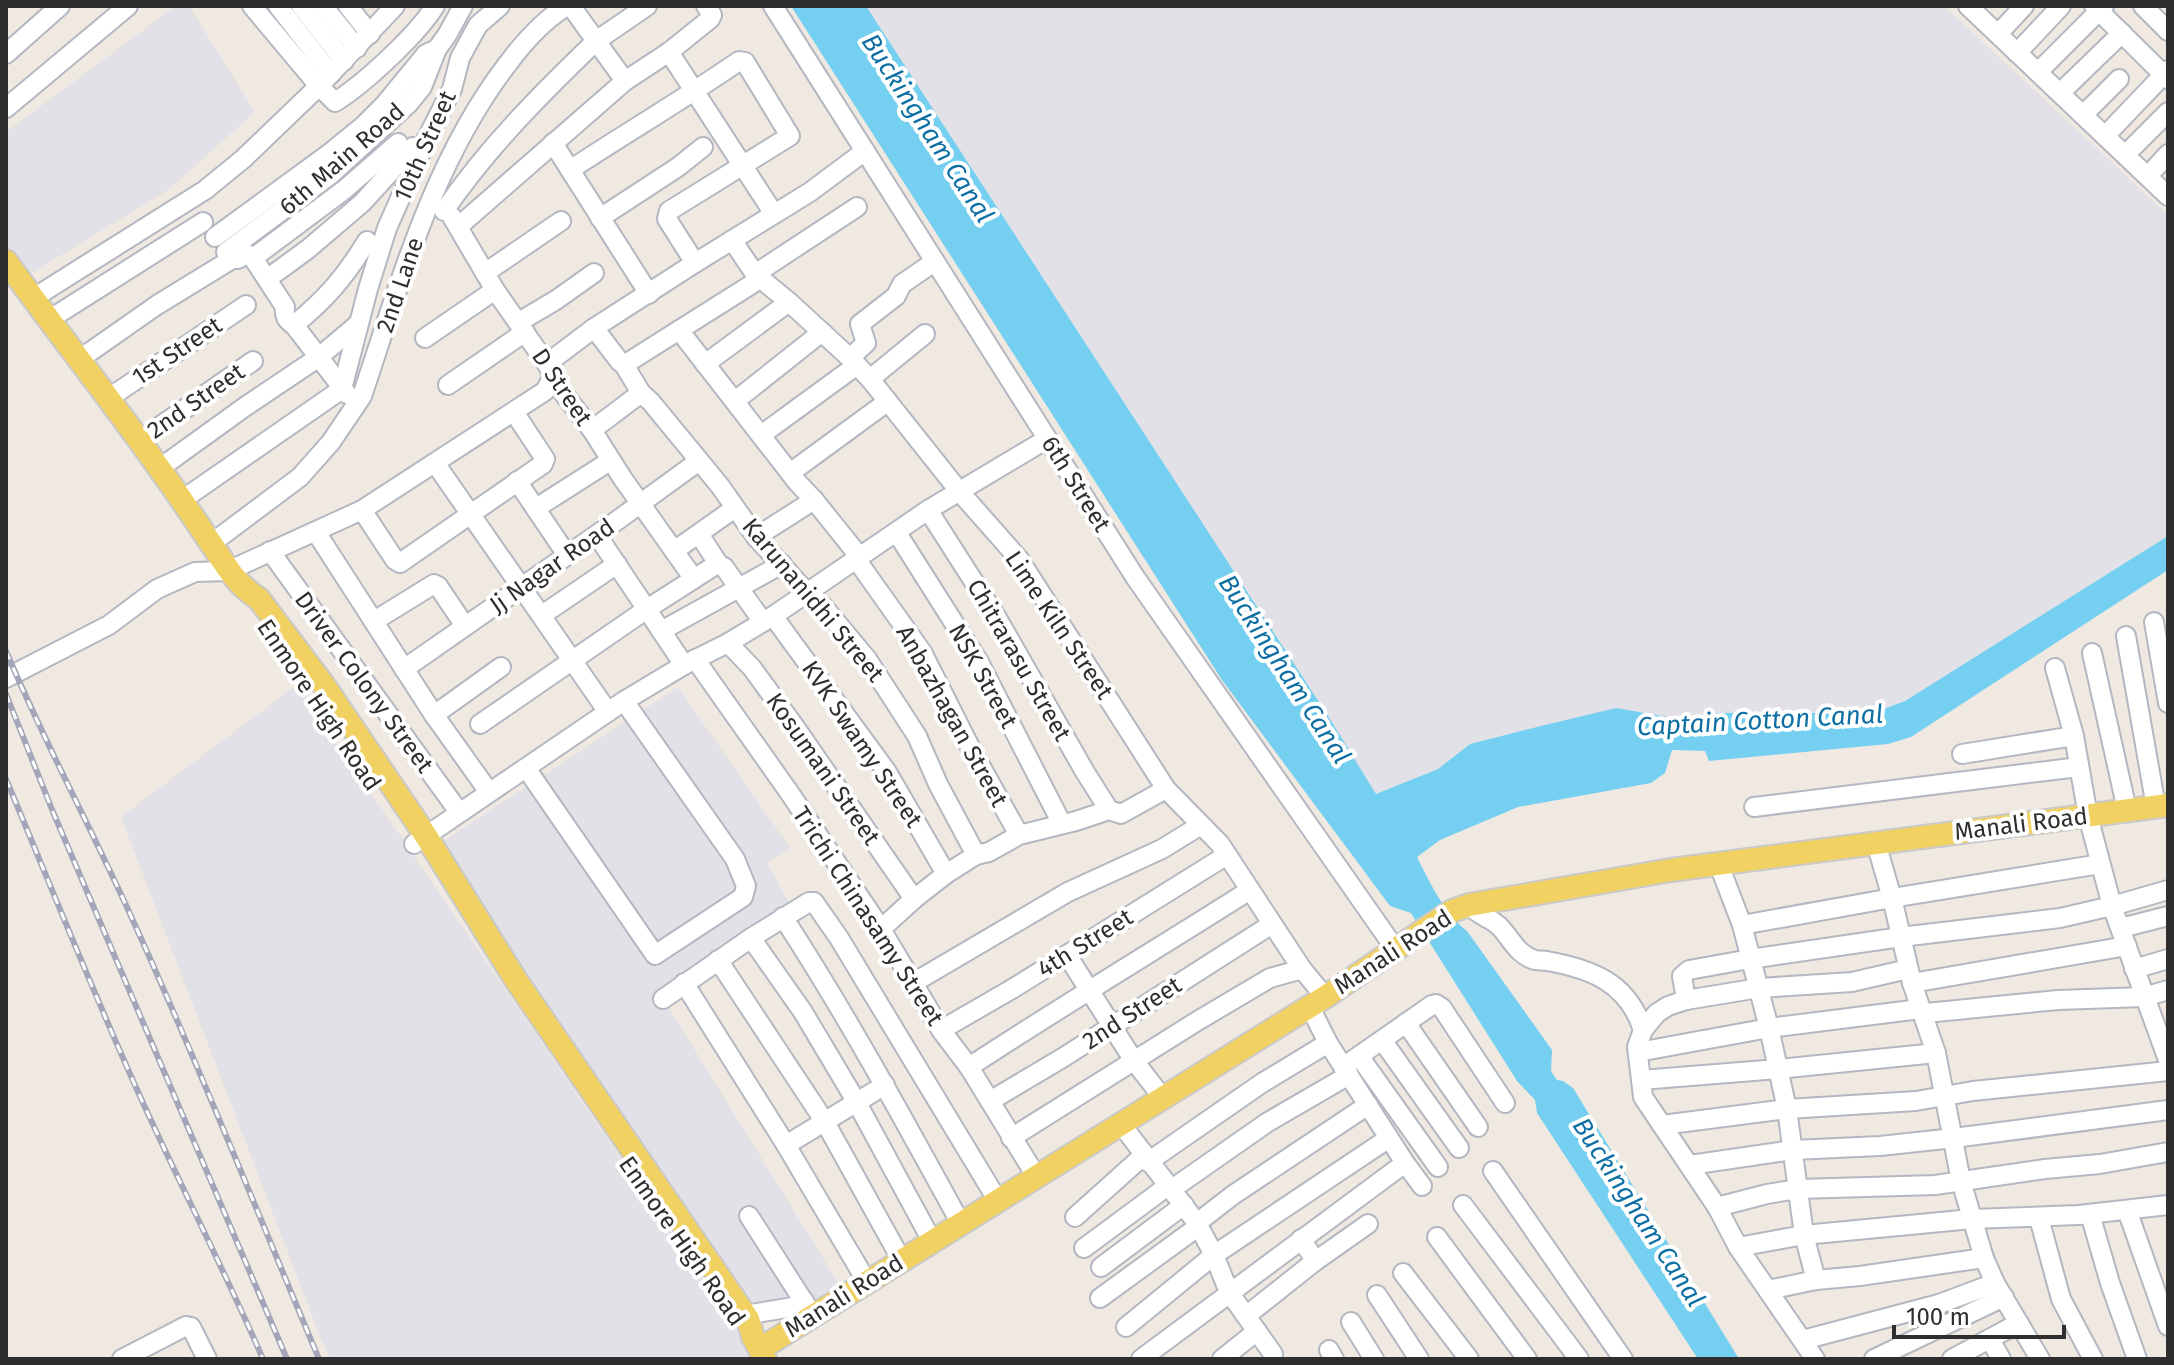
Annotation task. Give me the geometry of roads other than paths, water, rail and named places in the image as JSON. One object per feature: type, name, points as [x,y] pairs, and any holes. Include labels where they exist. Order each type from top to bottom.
[{"type":"main road","name":"Enmore High Road","points":[[6,261],[86,361],[212,543],[228,571],[246,591],[249,602],[420,840],[748,1319],[759,1348]]},
{"type":"main road","name":"Manali Road","points":[[759,1348],[809,1308],[867,1282],[902,1261],[1318,1002],[1460,908],[1671,870],[2162,806]]},
{"type":"main road","name":"Enmore High Road","points":[[420,840],[737,1328],[759,1348]]},
{"type":"street","points":[[6,54],[60,6]]},
{"type":"street","points":[[6,108],[128,6]]},
{"type":"street","points":[[252,6],[344,61]]},
{"type":"street","points":[[278,6],[344,61]]},
{"type":"street","points":[[301,6],[344,61]]},
{"type":"street","points":[[323,6],[344,61]]},
{"type":"street","points":[[348,6],[344,61],[333,101],[337,101],[400,46],[435,6]]},
{"type":"street","name":"6th Main Road","points":[[86,361],[224,249],[330,175],[398,114],[422,87],[437,49],[463,6]]},
{"type":"street","name":"10th Street","points":[[342,389],[387,228],[452,89],[460,58],[478,25],[500,6]]},
{"type":"street","points":[[569,6],[625,81]]},
{"type":"street","name":"2nd Lane","points":[[212,543],[300,477],[331,442],[356,406],[461,138],[487,91],[520,47],[554,14],[569,6]]},
{"type":"street","points":[[435,210],[507,129],[596,41],[647,6]]},
{"type":"street","points":[[459,226],[625,81],[712,18],[706,6]]},
{"type":"street","name":"6th Street","points":[[773,6],[1135,577],[1396,950]]},
{"type":"street","points":[[1998,34],[2024,6]]},
{"type":"street","points":[[2017,53],[2061,6]]},
{"type":"street","points":[[2143,6],[2168,31]]},
{"type":"street","points":[[43,292],[186,203],[243,159],[344,61],[391,7]]},
{"type":"street","points":[[2038,72],[2099,7],[2167,75],[2105,136]]},
{"type":"street","points":[[1973,8],[2168,195]]},
{"type":"street","points":[[2060,93],[2122,33]]},
{"type":"street","points":[[669,52],[774,214]]},
{"type":"street","points":[[570,170],[739,61],[745,62],[790,136],[667,213],[668,222],[695,263]]},
{"type":"street","points":[[2083,115],[2119,79]]},
{"type":"street","points":[[2125,155],[2168,112]]},
{"type":"street","points":[[553,143],[649,294]]},
{"type":"street","points":[[253,258],[406,145],[362,203],[267,279]]},
{"type":"street","points":[[600,218],[703,147]]},
{"type":"street","points":[[6,678],[109,625],[157,589],[195,572],[228,571],[362,510],[549,386],[553,359],[594,328],[810,192],[865,151]]},
{"type":"street","points":[[2148,176],[2168,154]]},
{"type":"street","points":[[186,203],[224,249],[238,259],[247,254],[253,258],[285,307],[287,320],[356,406]]},
{"type":"street","points":[[623,363],[679,330],[857,207]]},
{"type":"street","name":"D Street","points":[[435,210],[448,212],[459,226],[495,290],[551,370],[560,389],[592,430],[610,461],[694,579]]},
{"type":"street","points":[[485,273],[561,221]]},
{"type":"street","points":[[58,314],[203,222]]},
{"type":"street","name":"Lime Kiln Street","points":[[732,240],[758,277],[859,367],[959,491],[1019,559],[1166,789],[1220,844],[1302,969],[1318,1002],[1328,1043],[1422,1186]]},
{"type":"street","points":[[294,325],[344,277],[367,241]]},
{"type":"street","points":[[859,367],[866,343],[860,324],[896,296],[902,284],[934,262]]},
{"type":"street","points":[[448,385],[594,273]]},
{"type":"street","points":[[425,338],[495,290]]},
{"type":"street","points":[[705,364],[789,302]]},
{"type":"street","name":"1st Street","points":[[109,398],[246,305]]},
{"type":"street","points":[[160,468],[319,357],[358,324]]},
{"type":"street","name":"Karunanidhi Street","points":[[594,328],[623,363],[641,393],[699,461],[756,537],[809,591],[867,659],[917,736],[938,784],[976,855]]},
{"type":"street","name":"Anbazhagan Street","points":[[679,330],[814,500],[922,652],[1019,835]]},
{"type":"street","points":[[735,401],[822,332]]},
{"type":"street","points":[[761,435],[859,367],[925,334]]},
{"type":"street","name":"2nd Street","points":[[139,441],[253,361]]},
{"type":"street","points":[[182,500],[342,389]]},
{"type":"street","points":[[592,430],[641,393]]},
{"type":"street","points":[[790,473],[887,402]]},
{"type":"street","points":[[362,510],[399,563],[545,461],[514,412]]},
{"type":"street","points":[[420,840],[616,707],[768,619],[928,510],[1047,439]]},
{"type":"street","points":[[536,508],[610,461]]},
{"type":"street","name":"Jj Nagar Road","points":[[404,669],[699,461]]},
{"type":"street","points":[[435,463],[572,660],[616,707],[735,859],[746,886],[743,897],[655,955],[526,768]]},
{"type":"street","points":[[517,481],[567,555]]},
{"type":"street","points":[[756,537],[814,500]]},
{"type":"street","points":[[674,551],[735,508]]},
{"type":"street","name":"Chitrarasu Street","points":[[928,510],[997,618],[1109,810]]},
{"type":"street","points":[[316,532],[434,715],[489,792]]},
{"type":"street","name":"NSK Street","points":[[897,533],[980,664],[1062,824]]},
{"type":"street","name":"KVK Swamy Street","points":[[699,534],[719,565],[768,619],[887,772],[946,874]]},
{"type":"street","name":"Trichi Chinasamy Street","points":[[597,535],[661,631],[689,662],[791,795],[881,929],[941,1030],[969,1067],[1036,1176]]},
{"type":"street","name":"Driver Colony Street","points":[[270,551],[459,812]]},
{"type":"street","points":[[542,615],[617,564]]},
{"type":"street","points":[[661,631],[782,564]]},
{"type":"street","points":[[480,724],[647,609],[719,565]]},
{"type":"street","points":[[374,621],[434,584],[465,626]]},
{"type":"street","points":[[2154,622],[2168,703]]},
{"type":"street","points":[[2126,636],[2162,806]]},
{"type":"street","name":"Kosumani Street","points":[[728,643],[752,668],[795,727],[914,899]]},
{"type":"street","points":[[2092,653],[2127,810]]},
{"type":"street","points":[[434,715],[501,667]]},
{"type":"street","points":[[2055,668],[2074,736],[2088,816],[2112,906],[2166,1050]]},
{"type":"street","points":[[1962,754],[2074,736]]},
{"type":"street","points":[[1754,807],[2079,767]]},
{"type":"street","points":[[881,929],[946,874],[976,855],[989,852],[1019,835],[1109,810],[1121,814],[1166,789]]},
{"type":"street","points":[[913,983],[1055,899],[1162,849],[1201,825]]},
{"type":"street","points":[[1876,843],[1910,976],[1936,1053],[1961,1181],[1984,1258],[2040,1359]]},
{"type":"street","name":"4th Street","points":[[941,1030],[1227,855]]},
{"type":"street","points":[[1742,925],[2100,864]]},
{"type":"street","points":[[1719,865],[1742,925],[1769,1028],[1787,1109],[1804,1235],[1816,1280]]},
{"type":"street","points":[[969,1067],[1250,890]]},
{"type":"street","points":[[1686,1000],[1682,976],[1689,970],[1901,937],[2060,918],[2168,890]]},
{"type":"street","points":[[663,999],[783,917],[814,902],[998,1201]]},
{"type":"street","points":[[1460,908],[1490,919],[1523,954],[1535,960],[1577,969],[1607,980],[1633,1005],[1643,1030]]},
{"type":"street","points":[[1815,1359],[1738,1247],[1717,1207],[1643,1097],[1637,1047],[1643,1030],[1657,1013],[1686,1000],[1759,988],[1910,976],[2124,937],[2168,916]]},
{"type":"street","points":[[783,917],[885,1085],[961,1224]]},
{"type":"street","name":"2nd Street","points":[[990,1101],[1272,924]]},
{"type":"street","points":[[751,938],[803,1012],[856,1101],[932,1241]]},
{"type":"street","points":[[1067,955],[1134,1061],[1163,1098]]},
{"type":"street","points":[[2134,969],[2168,959]]},
{"type":"street","points":[[718,960],[825,1122],[902,1261]]},
{"type":"street","points":[[1011,1138],[1270,978],[1302,969]]},
{"type":"street","points":[[684,983],[786,1145],[867,1282]]},
{"type":"street","points":[[1638,1052],[1769,1028],[1920,1009],[1926,1013],[2058,1000],[2144,997],[2168,990]]},
{"type":"street","points":[[1084,1248],[1170,1187],[1346,1071],[1359,1056],[1432,1005],[1439,1005],[1505,1103]]},
{"type":"street","points":[[1406,1023],[1478,1127]]},
{"type":"street","points":[[1382,1040],[1459,1148]]},
{"type":"street","points":[[1075,1217],[1146,1159],[1328,1043]]},
{"type":"street","points":[[1641,1080],[1936,1053]]},
{"type":"street","points":[[1359,1056],[1438,1167]]},
{"type":"street","points":[[1662,1125],[1787,1109],[1916,1101],[1973,1091],[2168,1071]]},
{"type":"street","points":[[786,1145],[885,1085]]},
{"type":"street","points":[[1100,1298],[1233,1195],[1368,1105]]},
{"type":"street","points":[[1690,1165],[1793,1150],[1880,1146],[1954,1138],[2168,1110]]},
{"type":"street","points":[[1121,1124],[1198,1225],[1229,1292],[1273,1354]]},
{"type":"street","points":[[1126,1327],[1214,1255],[1389,1138]]},
{"type":"street","points":[[1717,1207],[1798,1189],[1935,1185],[2168,1152]]},
{"type":"street","points":[[1141,1359],[1405,1163]]},
{"type":"street","points":[[1493,1171],[1623,1359]]},
{"type":"street","points":[[1101,1267],[1184,1205]]},
{"type":"street","points":[[1463,1205],[1579,1359]]},
{"type":"street","points":[[1738,1247],[1804,1235],[1972,1219],[2090,1214],[2168,1205]]},
{"type":"street","points":[[2127,1210],[2168,1326]]},
{"type":"street","points":[[2090,1214],[2137,1359]]},
{"type":"street","points":[[749,1216],[809,1308]]},
{"type":"street","points":[[2039,1218],[2061,1299],[2093,1359]]},
{"type":"street","points":[[1222,1359],[1251,1324],[1314,1262],[1368,1224]]},
{"type":"street","points":[[1437,1237],[1527,1359]]},
{"type":"street","points":[[1301,1239],[1314,1262]]},
{"type":"street","points":[[1768,1290],[1816,1280],[1984,1258]]},
{"type":"street","points":[[1403,1273],[1469,1359]]},
{"type":"street","points":[[1803,1340],[2000,1290]]},
{"type":"street","points":[[1874,1359],[2000,1290]]},
{"type":"street","points":[[1377,1295],[1419,1359]]},
{"type":"street","points":[[745,1315],[793,1307],[809,1308]]},
{"type":"street","points":[[1351,1322],[1374,1359]]},
{"type":"street","points":[[1952,1359],[1973,1354],[1990,1339],[2019,1323]]},
{"type":"street","points":[[122,1359],[188,1326],[207,1359]]},
{"type":"street","points":[[1990,1339],[2001,1359]]},
{"type":"water","points":[[791,6],[866,6],[1376,794],[1438,769],[1470,744],[1616,708],[1679,719],[1685,725],[1705,722],[1716,713],[1873,713],[1905,701],[2168,536],[2168,570],[1911,737],[1888,744],[1709,761],[1705,751],[1672,750],[1665,773],[1651,783],[1518,807],[1440,840],[1417,857],[1444,907],[1467,931],[1552,1050],[1551,1071],[1557,1080],[1573,1088],[1739,1359],[1698,1359],[1537,1113],[1535,1100],[1517,1081],[1411,913],[1390,906],[1222,680]]},
{"type":"railway","points":[[6,651],[159,979],[319,1359]]},
{"type":"railway","points":[[6,694],[53,812],[287,1359]]},
{"type":"railway","points":[[6,779],[122,1055],[263,1359]]},
{"type":"water label","name":"Buckingham Canal","points":[[928,128]]},
{"type":"water label","name":"Buckingham Canal","points":[[1285,669]]},
{"type":"water label","name":"Captain Cotton Canal","points":[[1760,720]]},
{"type":"water label","name":"Buckingham Canal","points":[[1639,1212]]}]
